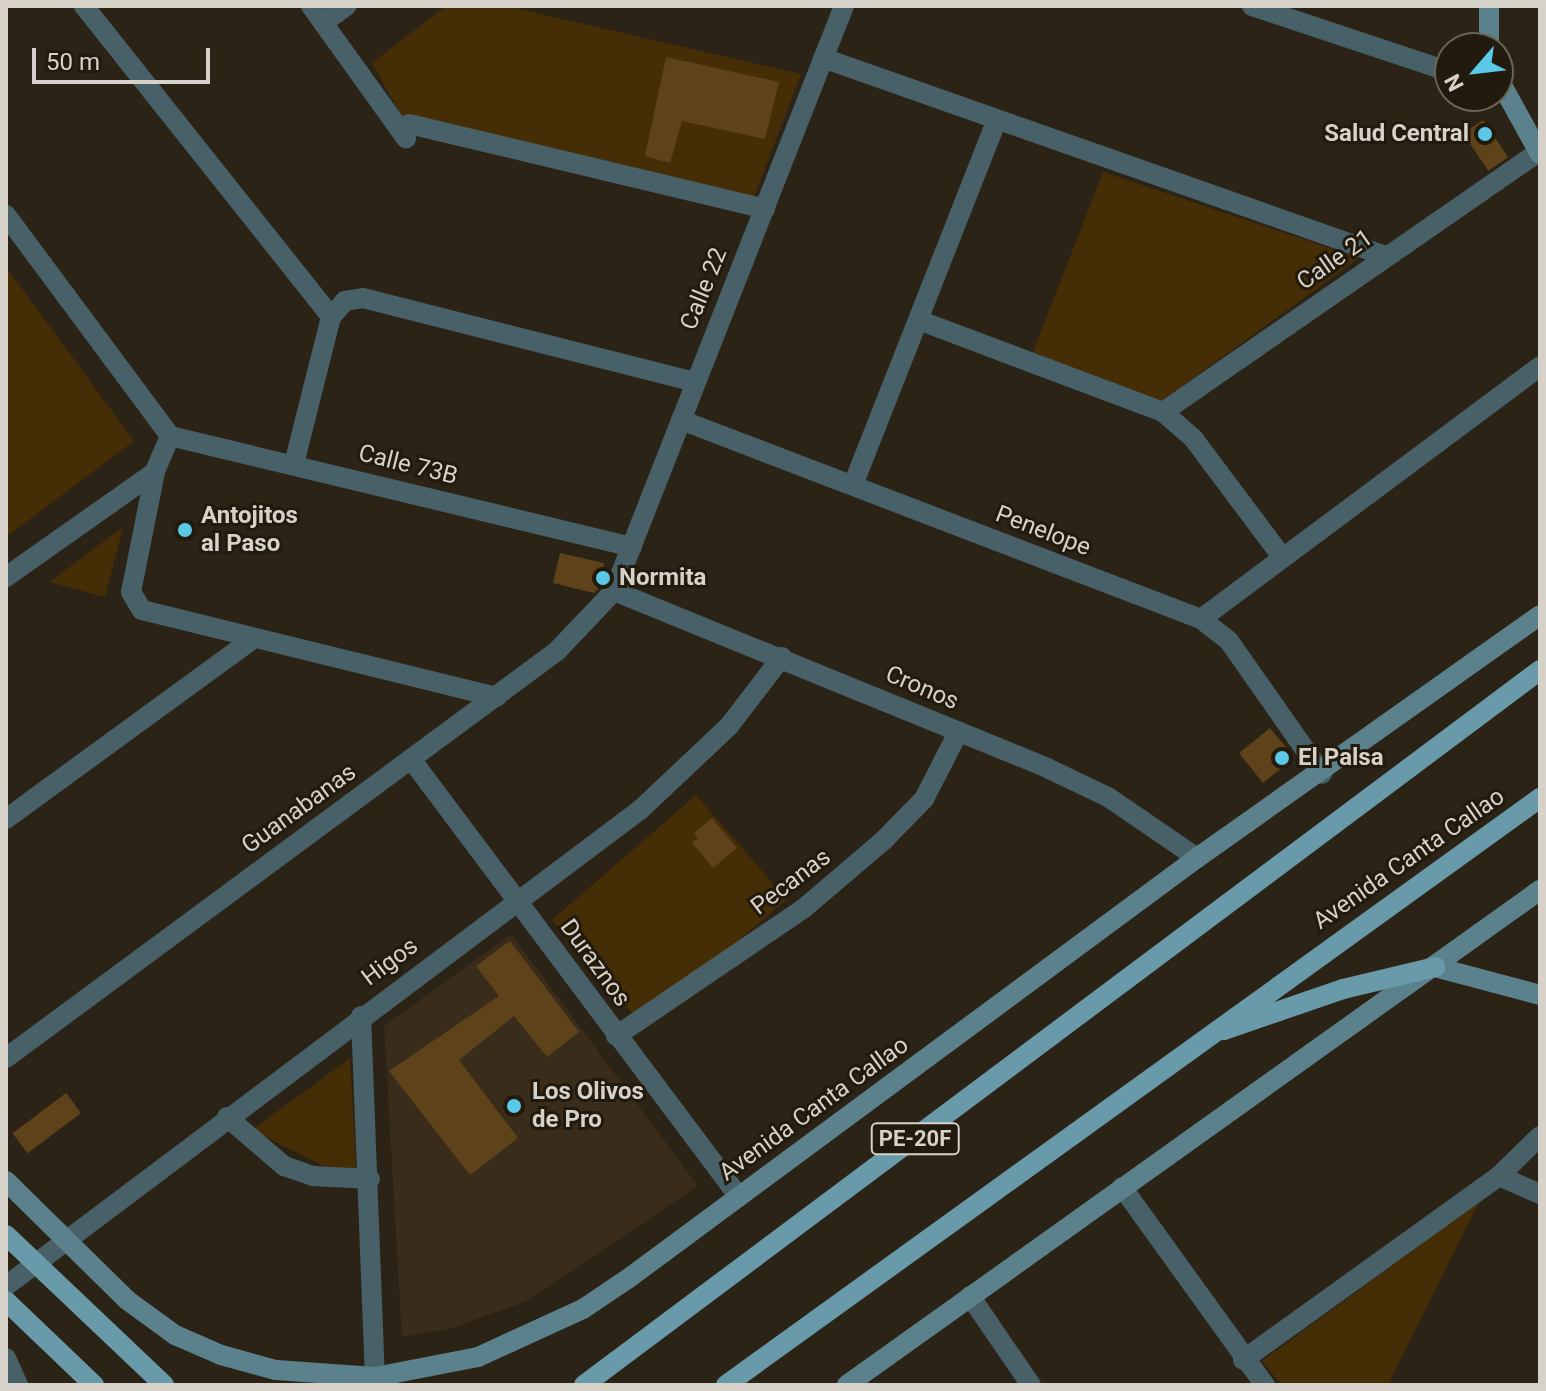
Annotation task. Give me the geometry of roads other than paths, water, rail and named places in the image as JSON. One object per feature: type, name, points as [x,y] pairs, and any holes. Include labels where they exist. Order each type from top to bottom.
[{"type":"main road","name":"PE-20F","points":[[584,1385],[1540,670]]},
{"type":"main road","name":"Avenida Canta Callao","points":[[726,1385],[1194,1042],[1540,798]]},
{"type":"main road","points":[[1194,1042],[1343,989],[1435,967]]},
{"type":"main road","points":[[6,1235],[164,1385]]},
{"type":"main road","points":[[6,1301],[94,1385]]},
{"type":"street","points":[[84,6],[331,317]]},
{"type":"street","points":[[346,6],[317,14],[407,131],[765,209]]},
{"type":"street","name":"Calle 22","points":[[614,591],[844,6]]},
{"type":"street","points":[[1252,6],[1291,12],[1434,66]]},
{"type":"street","points":[[1489,6],[1489,32]]},
{"type":"street","points":[[823,58],[1386,256]]},
{"type":"street","points":[[1514,108],[1539,153]]},
{"type":"street","points":[[853,485],[921,321],[997,120]]},
{"type":"street","name":"Calle 21","points":[[1163,412],[1539,153]]},
{"type":"street","points":[[6,215],[170,436],[155,472],[131,592],[134,604],[250,641],[496,697]]},
{"type":"street","points":[[294,464],[331,317],[345,301],[363,298],[695,382]]},
{"type":"street","points":[[921,321],[1163,412],[1193,438],[1282,557]]},
{"type":"street","points":[[1201,619],[1540,366]]},
{"type":"street","name":"Penelope","points":[[681,420],[1201,619],[1229,641],[1322,774]]},
{"type":"street","name":"Calle 73B","points":[[170,436],[632,547]]},
{"type":"street","points":[[6,577],[155,472]]},
{"type":"street","name":"Cronos","points":[[614,591],[782,657],[1108,797],[1197,858]]},
{"type":"street","name":"Guanabanas","points":[[6,1058],[557,651],[614,591]]},
{"type":"street","name":"Avenida Canta Callao","points":[[6,1181],[127,1300],[210,1350],[276,1370],[375,1377],[478,1357],[558,1321],[629,1278],[1197,858],[1322,774],[1540,615]]},
{"type":"street","points":[[6,819],[250,641]]},
{"type":"street","name":"Higos","points":[[6,1286],[680,776],[782,657]]},
{"type":"street","name":"Pecanas","points":[[616,1036],[803,909],[883,841],[924,799],[959,731]]},
{"type":"street","name":"Duraznos","points":[[411,759],[739,1197]]},
{"type":"street","points":[[847,1385],[1540,890]]},
{"type":"street","points":[[1435,967],[1540,995]]},
{"type":"street","points":[[361,1016],[370,1179],[375,1377]]},
{"type":"street","points":[[227,1117],[284,1166],[313,1176],[370,1179]]},
{"type":"street","points":[[1243,1360],[1499,1176],[1540,1136]]},
{"type":"street","points":[[1499,1176],[1540,1194]]},
{"type":"street","points":[[1122,1187],[1243,1360],[1265,1385]]},
{"type":"street","points":[[970,1296],[1031,1385]]},
{"type":"street","points":[[6,1358],[18,1385]]},
{"type":"place","name":"Salud Central","points":[[1485,134]]},
{"type":"place","name":"Antojitos al Paso","points":[[185,530]]},
{"type":"place","name":"Normita","points":[[603,578]]},
{"type":"place","name":"El Palsa","points":[[1282,758]]},
{"type":"place","name":"Los Olivos de Pro","points":[[514,1106]]}]
